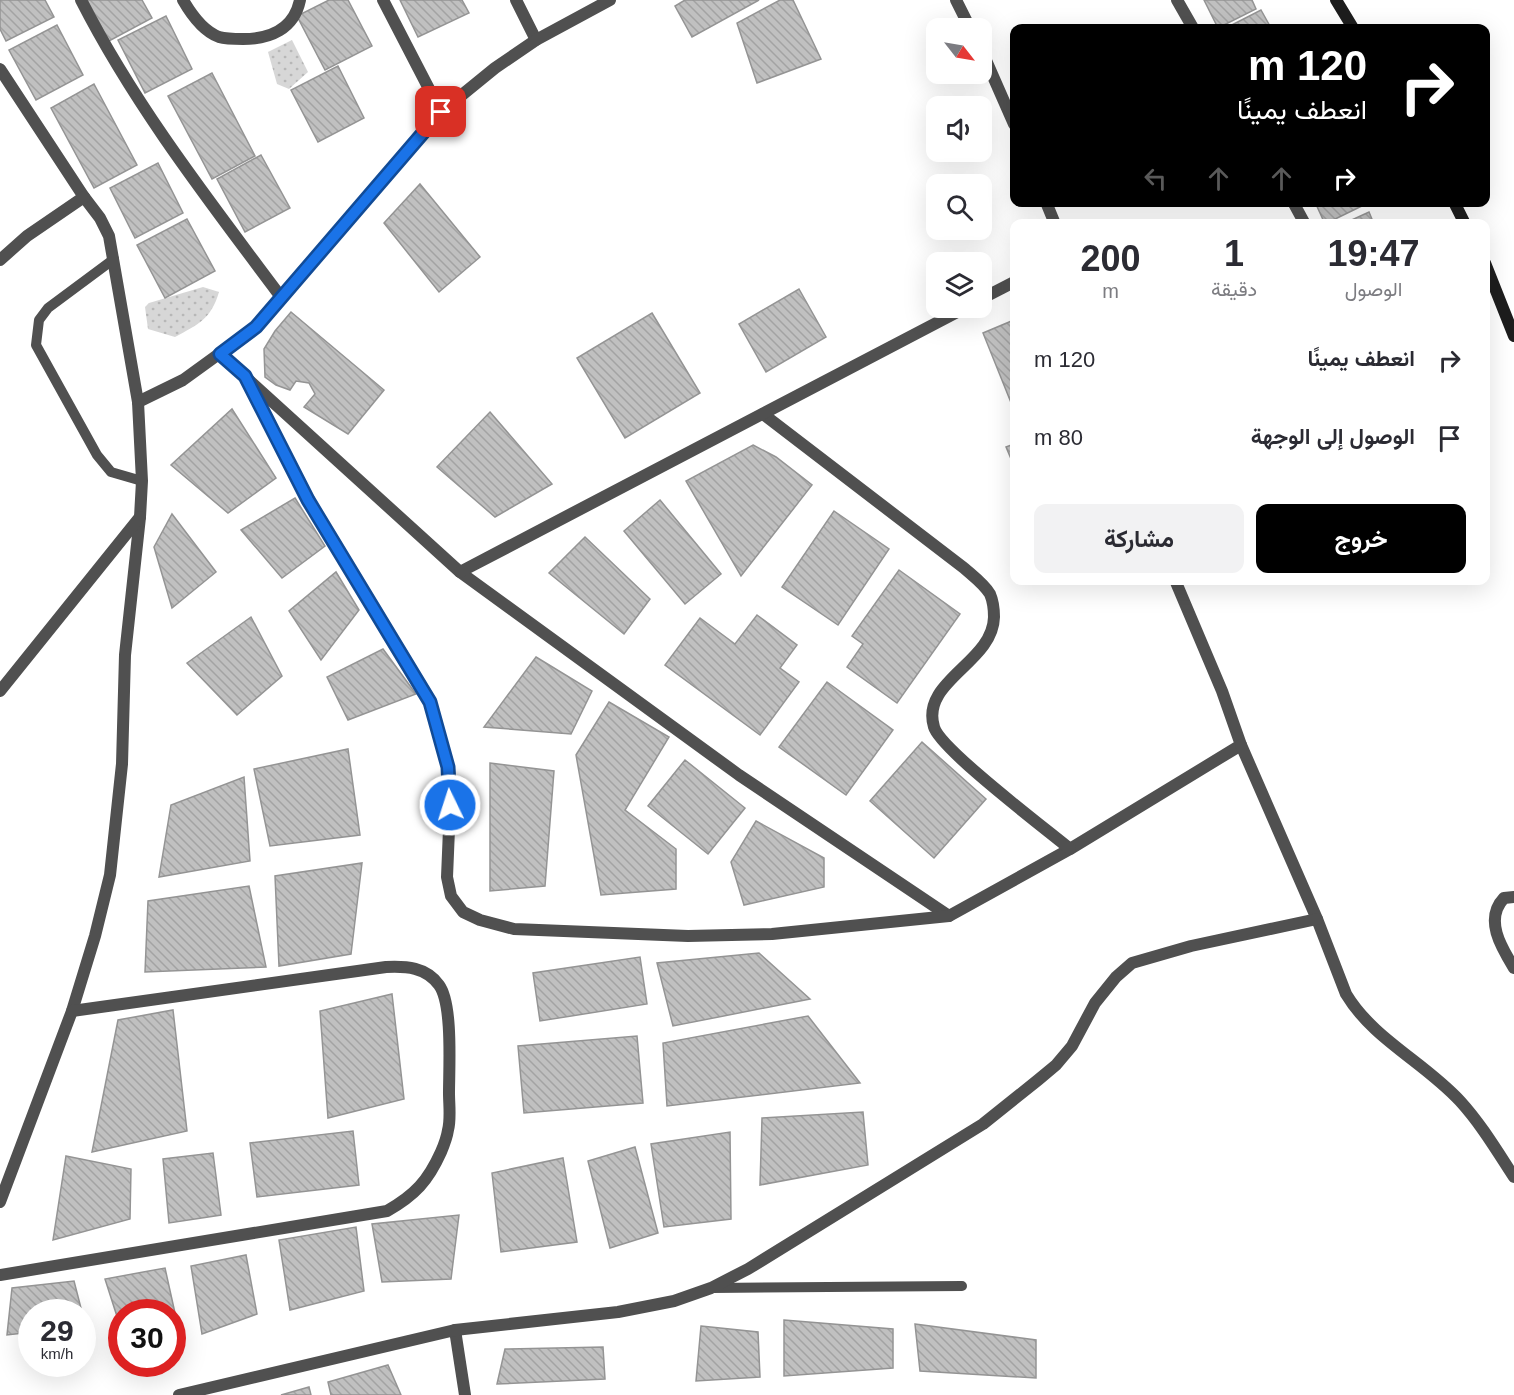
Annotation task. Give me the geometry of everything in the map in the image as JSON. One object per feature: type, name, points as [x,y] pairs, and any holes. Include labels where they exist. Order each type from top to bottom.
[{"type":"main road","points":[[1336,0],[1351,24]]},
{"type":"main road","points":[[1490,279],[1514,336]]},
{"type":"street","points":[[81,0],[97,33],[169,143],[281,297]]},
{"type":"street","points":[[183,0],[191,15],[212,33],[220,37],[243,39],[261,38],[277,33],[296,12],[300,0]]},
{"type":"street","points":[[383,0],[441,112]]},
{"type":"street","points":[[516,0],[536,40]]},
{"type":"street","points":[[138,402],[183,380],[256,327],[441,112],[495,68],[536,40],[610,0]]},
{"type":"street","points":[[956,0],[965,18]]},
{"type":"street","points":[[1177,0],[1191,24]]},
{"type":"street","points":[[0,69],[100,218],[109,236],[138,402],[142,481],[125,655],[122,764],[110,875],[95,936],[72,1011],[0,1202]]},
{"type":"street","points":[[992,74],[1010,115]]},
{"type":"street","points":[[0,260],[27,236],[84,197]]},
{"type":"street","points":[[992,293],[1010,284]]},
{"type":"street","points":[[460,572],[946,318]]},
{"type":"street","points":[[220,354],[460,572],[739,775],[949,916]]},
{"type":"street","points":[[245,376],[308,500],[430,702],[448,767],[450,805],[447,877],[451,896],[463,912],[480,920],[514,929],[688,936],[772,934],[949,916],[1070,849],[1241,745]]},
{"type":"street","points":[[763,414],[964,568],[991,596],[994,609],[989,638],[935,699],[931,715],[934,730],[945,744],[979,774],[1070,849]]},
{"type":"street","points":[[0,691],[140,518]]},
{"type":"street","points":[[1177,585],[1222,691],[1241,745],[1352,1005],[1369,1025],[1437,1079],[1460,1101],[1514,1177]]},
{"type":"street","points":[[1180,595],[1181,585]]},
{"type":"street","points":[[1514,897],[1504,898],[1497,906],[1493,920],[1507,957],[1514,968]]},
{"type":"street","points":[[179,1395],[454,1330],[618,1312],[674,1301],[711,1288],[748,1269],[983,1124],[1056,1065],[1072,1046],[1095,1003],[1116,977],[1132,963],[1191,945],[1317,919]]},
{"type":"street","points":[[0,1275],[387,1211],[410,1198],[422,1186],[442,1150],[449,1129],[446,1003],[438,982],[420,970],[407,966],[386,967],[72,1011]]},
{"type":"street","points":[[454,1330],[465,1395]]},
{"type":"lane","points":[[114,259],[48,308],[39,320],[36,345],[97,456],[111,472],[142,481]]},
{"type":"lane","points":[[711,1288],[962,1286]]},
{"type":"shaded area","points":[[292,40],[308,72],[289,89],[277,84],[268,52]]},
{"type":"shaded area","points":[[203,287],[219,292],[212,309],[203,320],[175,337],[148,329],[145,307],[149,303]]},
{"type":"building","points":[[0,0],[45,0],[54,17],[6,41],[0,29]]},
{"type":"building","points":[[87,0],[142,0],[152,18],[109,41]]},
{"type":"building","points":[[329,0],[348,0],[372,46],[325,70],[297,16]]},
{"type":"building","points":[[400,0],[462,0],[469,13],[418,37]]},
{"type":"building","points":[[685,0],[759,0],[692,37],[675,6]]},
{"type":"building","points":[[780,0],[793,0],[821,59],[757,83],[737,23]]},
{"type":"building","points":[[1204,0],[1252,0],[1256,9],[1226,24],[1216,24]]},
{"type":"building","points":[[1261,10],[1269,24],[1234,24]]},
{"type":"building","points":[[166,16],[192,69],[145,93],[118,40]]},
{"type":"building","points":[[57,25],[83,75],[36,100],[9,50]]},
{"type":"building","points":[[338,66],[364,118],[318,142],[291,90]]},
{"type":"building","points":[[212,73],[255,156],[212,179],[168,96]]},
{"type":"building","points":[[94,84],[137,165],[94,188],[51,108]]},
{"type":"building","points":[[261,155],[290,208],[245,232],[217,179]]},
{"type":"building","points":[[158,163],[183,213],[135,238],[110,188]]},
{"type":"building","points":[[420,184],[480,257],[439,292],[384,223]]},
{"type":"building","points":[[1317,207],[1360,207],[1335,219],[1323,219]]},
{"type":"building","points":[[1369,212],[1372,219],[1354,219]]},
{"type":"building","points":[[187,219],[215,271],[165,298],[137,245]]},
{"type":"building","points":[[799,289],[826,337],[766,372],[739,324]]},
{"type":"building","points":[[291,312],[384,390],[348,434],[304,407],[315,394],[309,383],[296,381],[290,390],[276,385],[265,377],[264,349]]},
{"type":"building","points":[[652,313],[700,393],[625,438],[577,358]]},
{"type":"building","points":[[1010,322],[1010,400],[983,333]]},
{"type":"building","points":[[232,409],[276,478],[228,513],[171,465]]},
{"type":"building","points":[[490,412],[552,484],[495,517],[437,467]]},
{"type":"building","points":[[753,445],[776,457],[812,485],[741,576],[686,481]]},
{"type":"building","points":[[295,498],[325,546],[282,578],[241,530]]},
{"type":"building","points":[[660,500],[721,574],[685,604],[624,531]]},
{"type":"building","points":[[834,511],[889,549],[838,625],[782,587]]},
{"type":"building","points":[[172,514],[216,572],[172,608],[154,547]]},
{"type":"building","points":[[585,537],[650,599],[624,634],[549,573]]},
{"type":"building","points":[[899,570],[960,614],[897,703],[847,667],[863,644],[852,636]]},
{"type":"building","points":[[336,572],[359,610],[321,660],[289,611]]},
{"type":"building","points":[[757,615],[797,645],[780,668],[799,682],[760,735],[665,665],[700,618],[735,644]]},
{"type":"building","points":[[251,617],[282,676],[237,715],[187,663]]},
{"type":"building","points":[[383,649],[416,694],[348,720],[327,677]]},
{"type":"building","points":[[536,657],[592,691],[571,734],[484,727]]},
{"type":"building","points":[[827,682],[893,730],[846,795],[779,747]]},
{"type":"building","points":[[609,702],[669,737],[625,810],[676,849],[676,889],[601,895],[576,755]]},
{"type":"building","points":[[922,742],[986,799],[934,858],[870,801]]},
{"type":"building","points":[[348,749],[360,835],[270,846],[254,769]]},
{"type":"building","points":[[685,760],[745,808],[708,854],[648,806]]},
{"type":"building","points":[[490,763],[554,771],[545,886],[490,891]]},
{"type":"building","points":[[244,777],[250,861],[159,877],[171,805]]},
{"type":"building","points":[[756,821],[824,858],[824,887],[744,905],[731,862]]},
{"type":"building","points":[[362,863],[351,954],[279,966],[275,876]]},
{"type":"building","points":[[249,886],[266,967],[145,972],[148,901]]},
{"type":"building","points":[[759,953],[810,999],[673,1026],[657,963]]},
{"type":"building","points":[[640,957],[647,1004],[540,1021],[533,973]]},
{"type":"building","points":[[392,994],[404,1099],[328,1118],[320,1011]]},
{"type":"building","points":[[173,1010],[187,1131],[92,1152],[118,1020]]},
{"type":"building","points":[[808,1016],[860,1083],[667,1106],[663,1043]]},
{"type":"building","points":[[637,1036],[643,1103],[524,1113],[518,1046]]},
{"type":"building","points":[[863,1112],[868,1165],[760,1185],[762,1118]]},
{"type":"building","points":[[353,1131],[359,1185],[257,1197],[250,1143]]},
{"type":"building","points":[[730,1132],[731,1219],[664,1227],[651,1144]]},
{"type":"building","points":[[635,1147],[658,1233],[610,1248],[588,1161]]},
{"type":"building","points":[[213,1153],[221,1215],[169,1223],[163,1159]]},
{"type":"building","points":[[66,1156],[131,1169],[130,1219],[53,1240]]},
{"type":"building","points":[[563,1158],[577,1242],[501,1252],[492,1173]]},
{"type":"building","points":[[459,1215],[451,1279],[382,1282],[372,1224]]},
{"type":"building","points":[[356,1227],[364,1291],[290,1310],[279,1240]]},
{"type":"building","points":[[246,1255],[257,1314],[202,1334],[191,1266]]},
{"type":"building","points":[[165,1268],[172,1299],[111,1299],[105,1279]]},
{"type":"building","points":[[74,1281],[79,1299],[18,1299],[18,1334],[7,1335],[12,1288]]},
{"type":"building","points":[[784,1320],[893,1329],[893,1368],[784,1376]]},
{"type":"building","points":[[915,1324],[1036,1340],[1036,1378],[920,1371]]},
{"type":"building","points":[[701,1326],[758,1332],[760,1377],[696,1381]]},
{"type":"building","points":[[603,1347],[605,1379],[497,1384],[505,1349]]},
{"type":"building","points":[[388,1365],[401,1395],[331,1395],[328,1382]]},
{"type":"building","points":[[309,1387],[311,1395],[281,1395]]},
{"type":"route","points":[[441,112],[256,327],[220,354],[245,376],[308,500],[430,702],[448,767],[450,805]]}]
